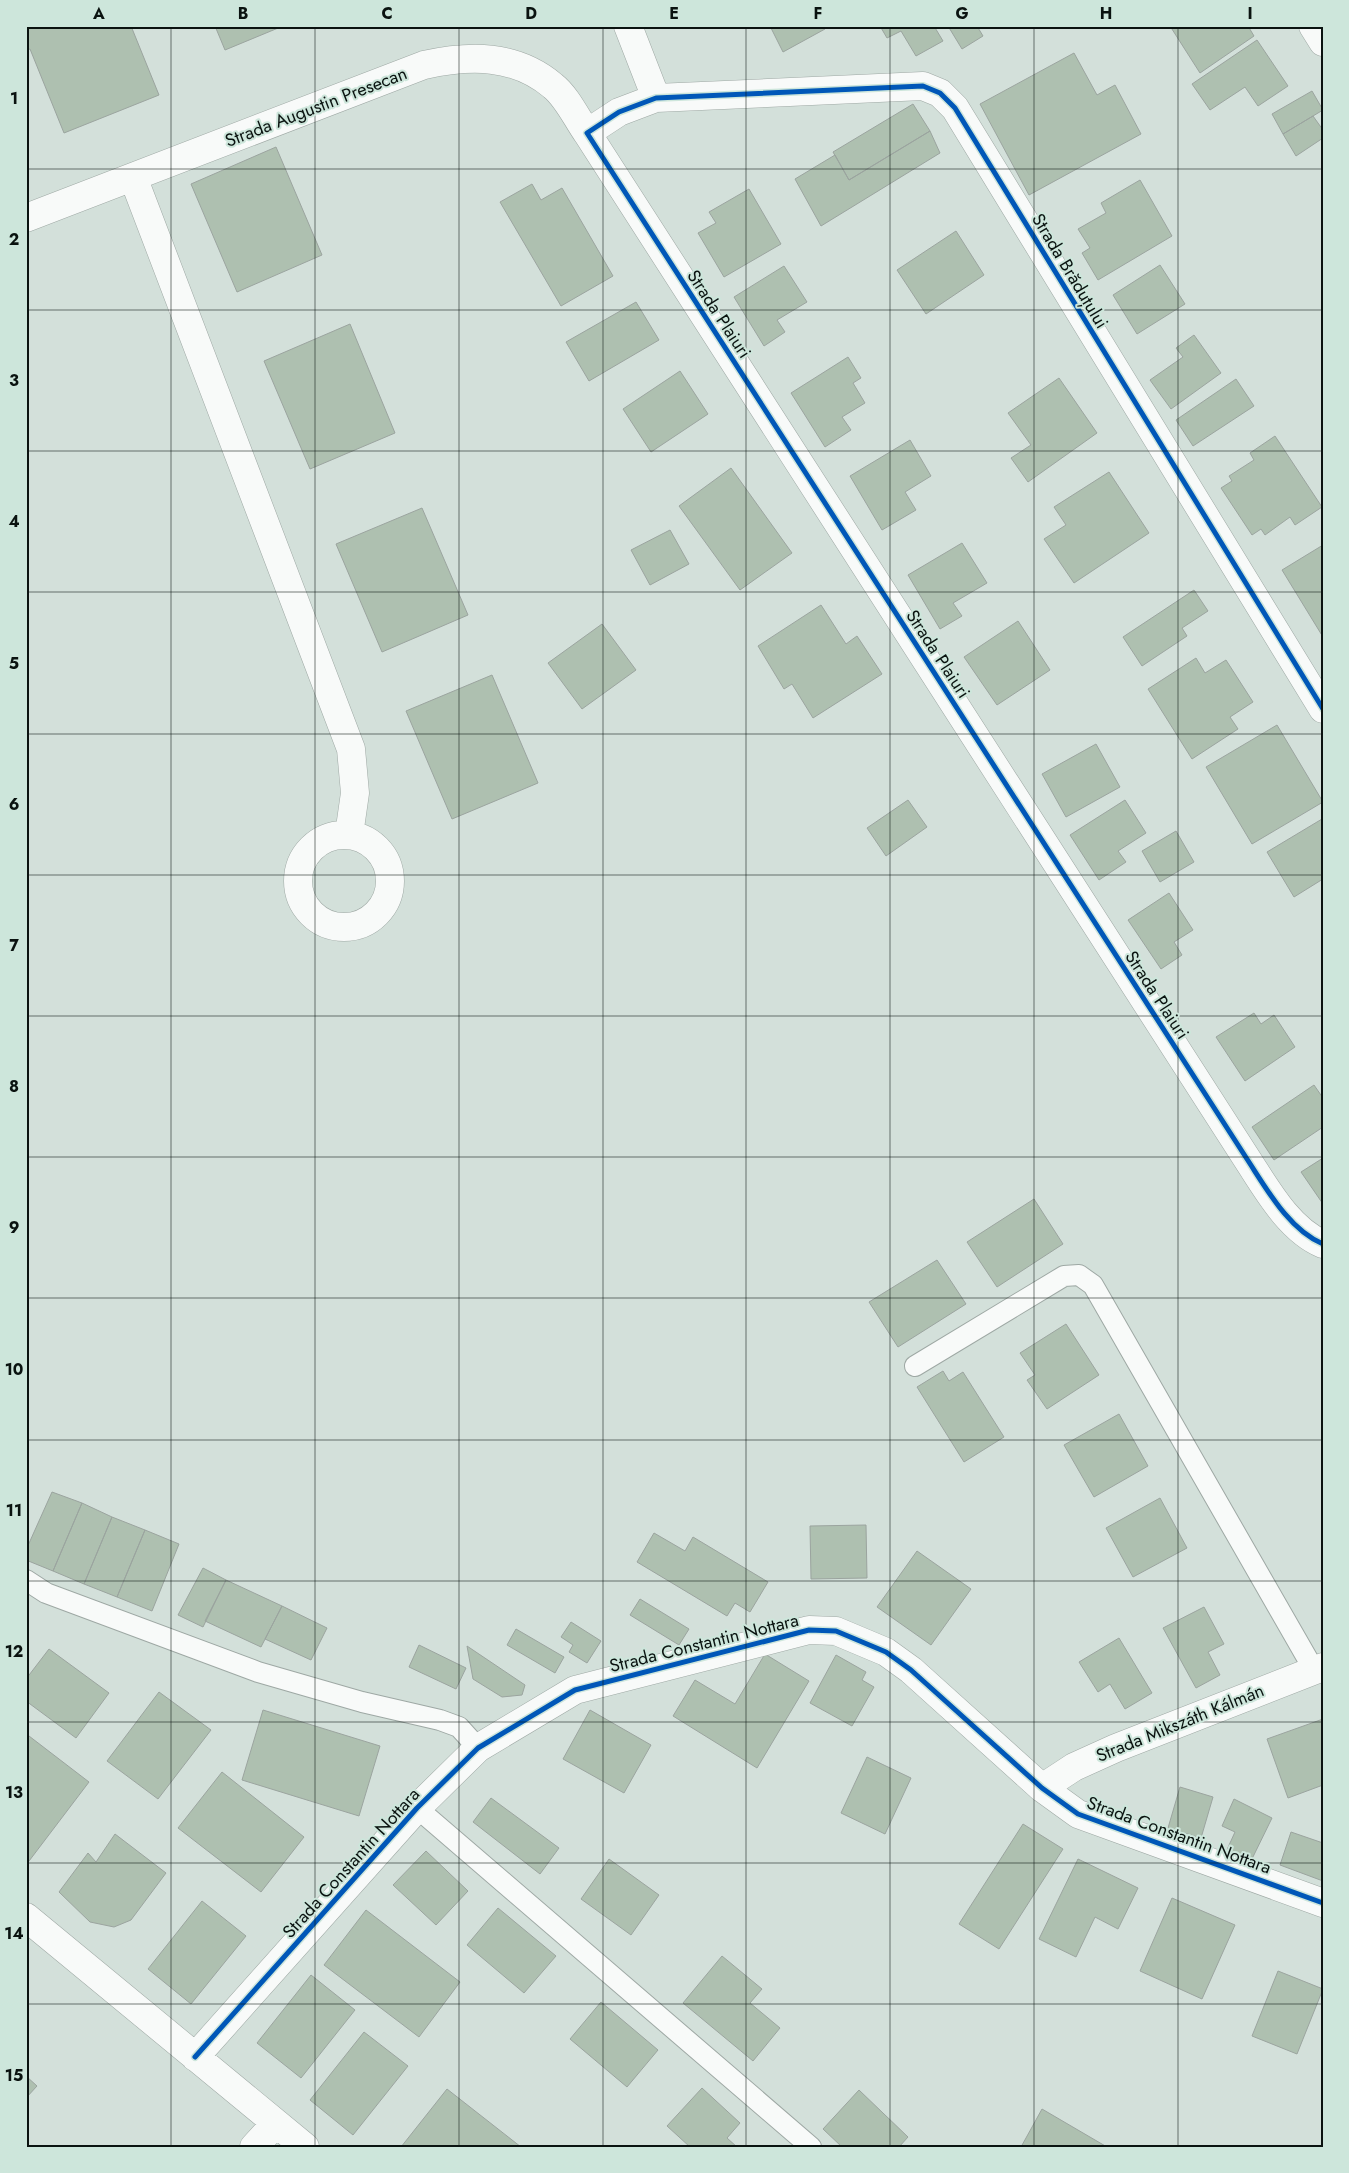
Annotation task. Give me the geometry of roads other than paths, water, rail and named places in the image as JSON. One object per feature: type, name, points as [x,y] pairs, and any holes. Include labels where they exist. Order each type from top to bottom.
[{"type":"street","points":[[587,134],[619,112],[656,98],[628,26]]},
{"type":"street","points":[[1313,26],[1323,42]]},
{"type":"street","name":"Strada Augustin Presecan","points":[[26,218],[424,65],[457,58],[489,59],[526,68],[554,87],[587,134]]},
{"type":"street","name":"Strada Brăduțului","points":[[656,98],[923,86],[940,93],[955,108],[1323,709]]},
{"type":"street","name":"Strada Plaiuri","points":[[587,134],[1252,1168],[1274,1200],[1295,1224],[1315,1241],[1323,1244]]},
{"type":"street","points":[[133,177],[351,748],[355,793],[349,835]]},
{"type":"street","name":"Strada Constantin Nottara","points":[[196,2057],[417,1808],[478,1748],[575,1690],[810,1630],[836,1631],[886,1652],[912,1670],[1042,1788],[1078,1814],[1323,1903]]},
{"type":"street","name":"Strada Mikszáth Kálmán","points":[[1042,1788],[1074,1767],[1116,1748],[1318,1669]]},
{"type":"street","points":[[26,1917],[305,2147]]},
{"type":"street","points":[[254,2147],[275,2124]]},
{"type":"lane","points":[[915,1366],[1064,1276],[1080,1275],[1093,1285],[1318,1669]]},
{"type":"lane","points":[[26,1580],[46,1593],[258,1672],[362,1702],[440,1720],[459,1728],[478,1748]]},
{"type":"lane","points":[[417,1808],[811,2147]]}]
